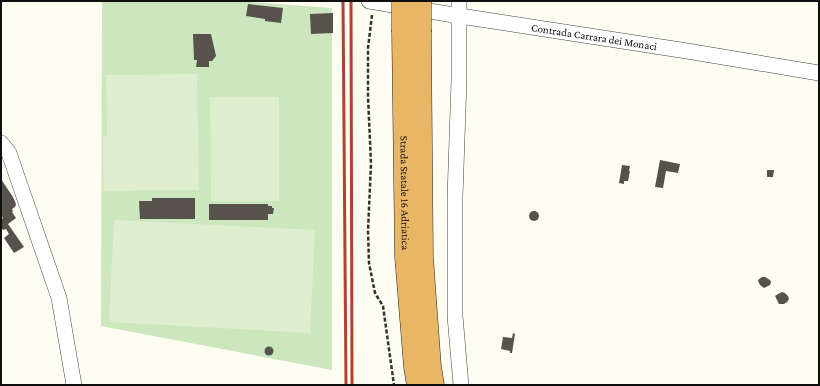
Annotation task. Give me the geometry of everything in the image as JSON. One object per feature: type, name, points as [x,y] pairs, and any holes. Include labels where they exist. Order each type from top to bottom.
[{"type":"highway","name":"Strada Statale 16 Adriatica","points":[[402,1],[411,32],[422,258],[430,367],[433,385]]},
{"type":"highway","name":"Strada Statale 16 Adriatica","points":[[418,385],[415,367],[406,257],[411,32],[420,1]]},
{"type":"street","points":[[459,1],[456,316],[461,385]]},
{"type":"street","name":"Contrada Carrara dei Monaci","points":[[374,2],[819,73]]},
{"type":"street","points":[[1,142],[9,153],[59,298],[74,385]]},
{"type":"path","points":[[374,2],[368,48],[368,96],[371,164],[368,231],[369,263],[375,293],[382,306],[394,385]]},
{"type":"green space","points":[[102,1],[239,1],[332,8],[332,370],[101,326]]},
{"type":"green space","points":[[197,74],[199,190],[104,191],[103,136],[107,135],[106,75]]},
{"type":"green space","points":[[210,97],[279,97],[279,201],[211,201]]},
{"type":"green space","points":[[114,220],[315,230],[310,333],[109,322]]},
{"type":"building","points":[[248,4],[283,8],[281,23],[246,16]]},
{"type":"building","points":[[333,13],[333,33],[311,34],[310,14]]},
{"type":"building","points":[[193,34],[211,34],[216,56],[212,61],[209,61],[209,67],[196,67],[197,60],[194,60]]},
{"type":"building","points":[[660,160],[680,164],[678,173],[666,171],[663,188],[655,187]]},
{"type":"building","points":[[622,165],[630,166],[628,181],[624,181],[624,184],[619,183]]},
{"type":"building","points":[[767,170],[774,170],[773,177],[767,177]]},
{"type":"building","points":[[1,179],[16,204],[12,209],[12,212],[16,218],[8,224],[24,247],[14,253],[4,238],[9,234],[6,229],[3,230],[1,227],[1,219],[3,218],[1,215]]},
{"type":"building","points":[[152,198],[195,198],[195,219],[140,219],[139,201],[152,201]]},
{"type":"building","points":[[209,204],[268,204],[268,206],[272,206],[272,208],[274,208],[273,214],[268,214],[268,220],[209,220]]},
{"type":"building","points":[[532,211],[536,211],[538,212],[538,220],[532,221],[529,218],[529,214]]},
{"type":"building","points":[[762,277],[770,280],[770,285],[764,288],[760,285],[758,281]]},
{"type":"building","points":[[782,292],[788,296],[789,299],[784,304],[779,304],[775,296]]},
{"type":"building","points":[[513,333],[515,334],[512,353],[510,353],[510,351],[501,349],[503,337],[512,338]]},
{"type":"building","points":[[267,347],[271,347],[273,351],[271,355],[267,355],[265,353],[265,349]]},
{"type":"railway","points":[[343,1],[346,385]]},
{"type":"railway","points":[[351,1],[352,385]]}]
